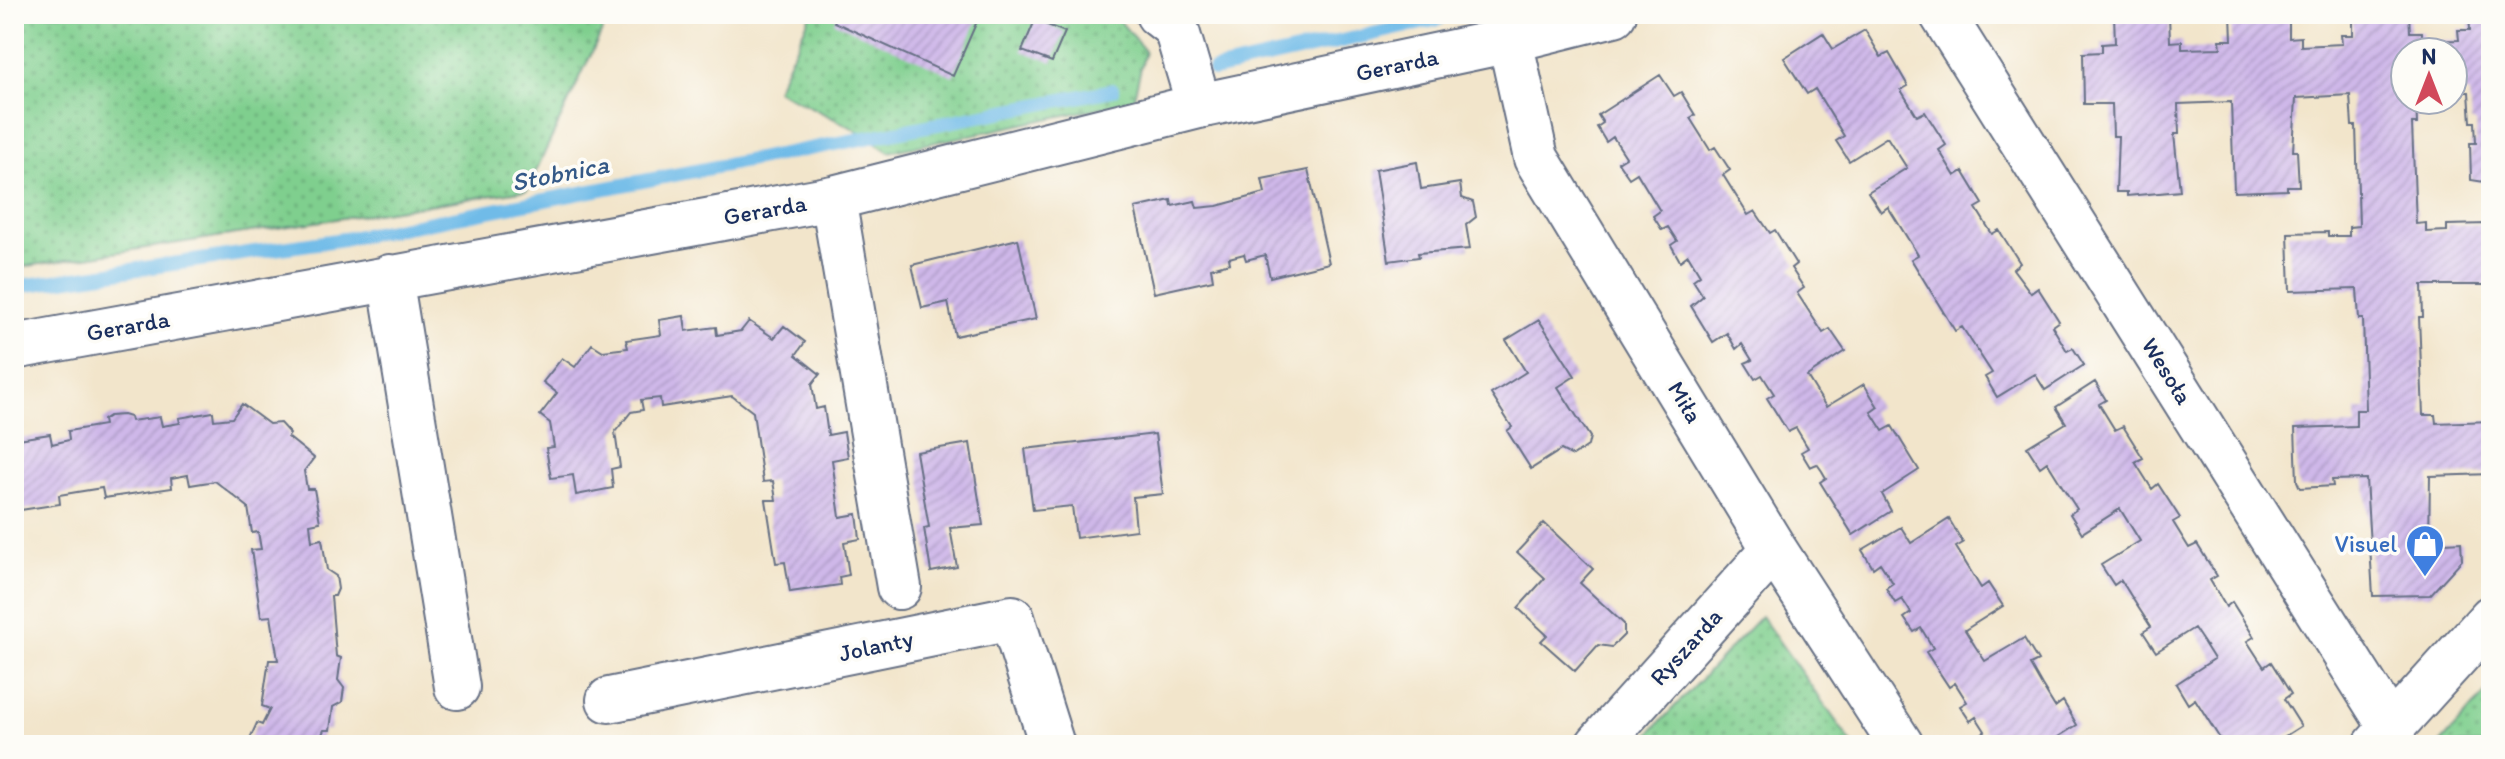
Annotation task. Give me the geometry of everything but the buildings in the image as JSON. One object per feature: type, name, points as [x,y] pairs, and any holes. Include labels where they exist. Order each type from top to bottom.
[{"type":"street","points":[[1158,14],[1176,28],[1199,106]]},
{"type":"street","name":"Gerarda","points":[[14,347],[833,198],[1504,27],[1614,14]]},
{"type":"street","name":"Wesoła","points":[[1942,14],[2384,737]]},
{"type":"street","name":"Miła","points":[[1504,27],[1536,158],[1774,549],[1901,745]]},
{"type":"street","points":[[833,198],[899,587]]},
{"type":"street","points":[[390,277],[457,687]]},
{"type":"street","name":"Ryszarda","points":[[1598,745],[1774,549]]},
{"type":"street","name":"Jolanty","points":[[609,700],[1012,618],[1052,745]]},
{"type":"street","points":[[2384,737],[2491,618]]},
{"type":"green space","points":[[14,14],[609,16],[527,190],[14,268]]},
{"type":"green space","points":[[811,14],[1106,14],[1119,20],[1145,51],[1133,101],[889,152],[849,126],[776,90]]},
{"type":"green space","points":[[1761,616],[1853,745],[1638,745]]},
{"type":"green space","points":[[2491,687],[2491,745],[2439,745]]},
{"type":"waterway","name":"Stobnica","points":[[1214,70],[1439,19]]},
{"type":"waterway","name":"Stobnica","points":[[14,287],[344,239],[1113,90]]},
{"type":"place","name":"Visuel","points":[[2425,578]]}]
